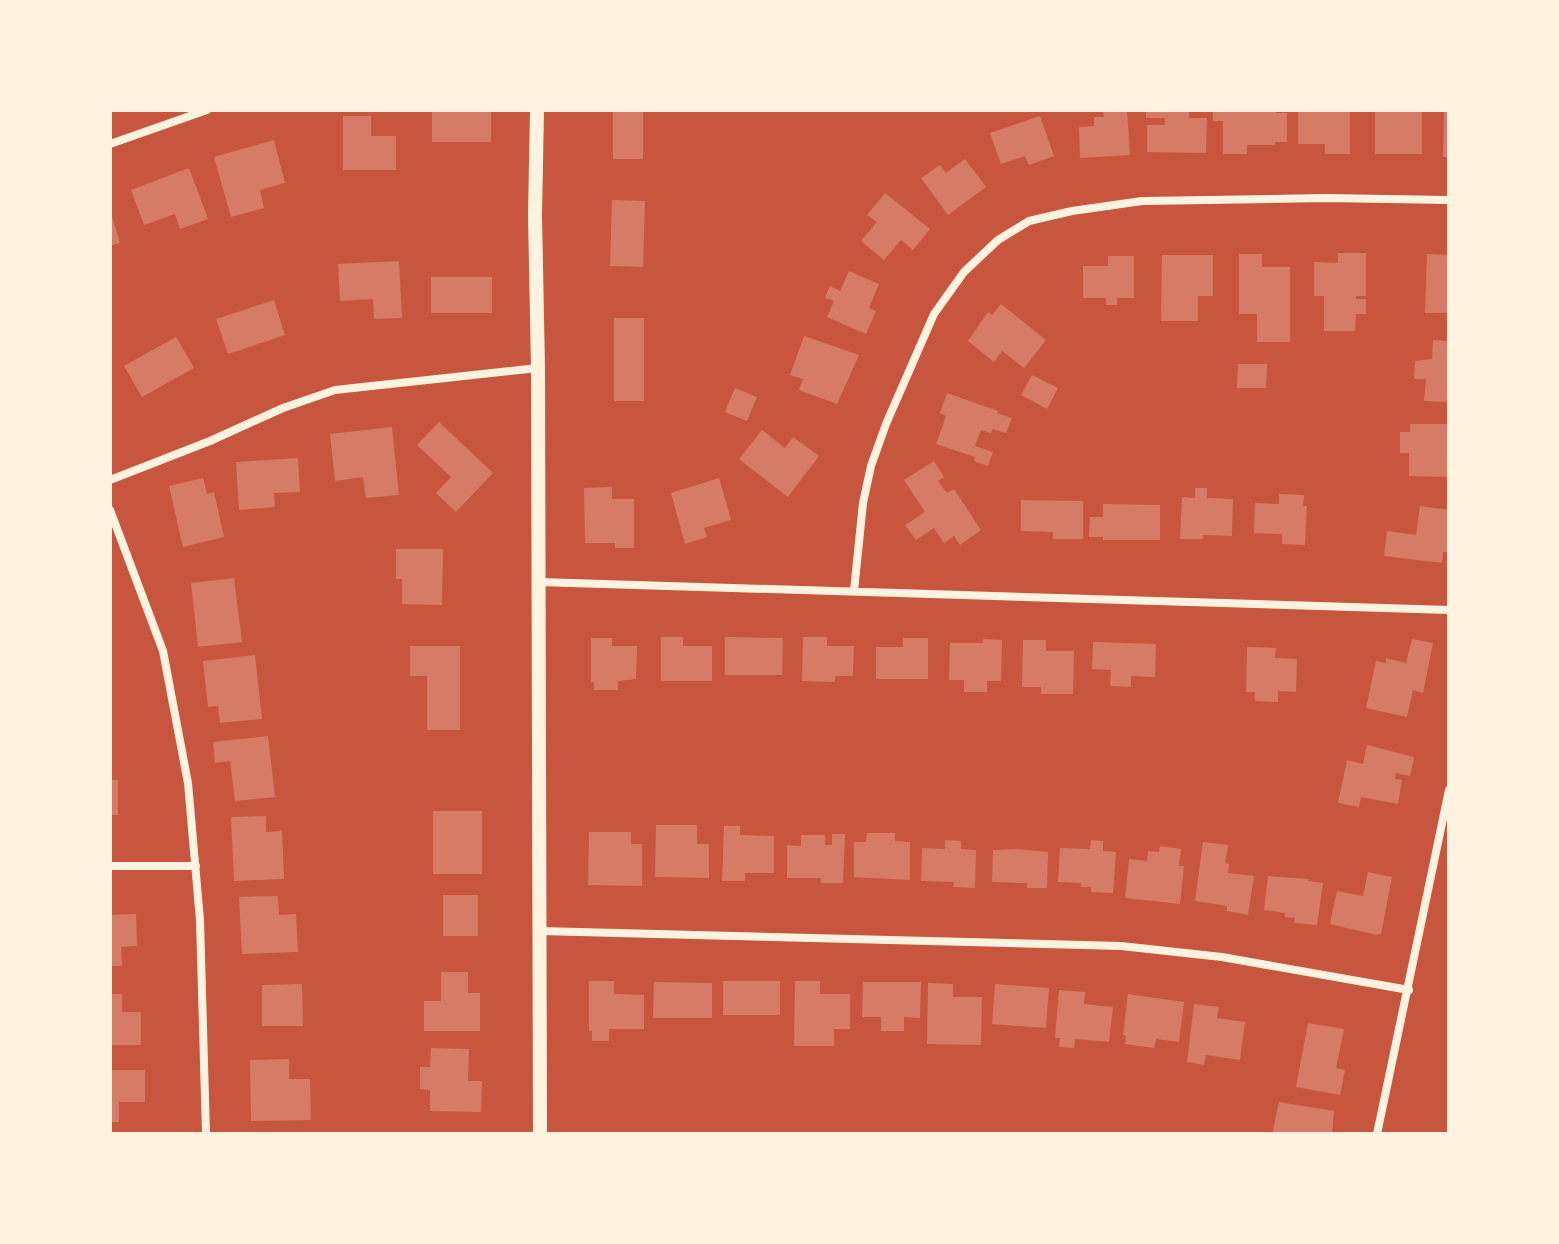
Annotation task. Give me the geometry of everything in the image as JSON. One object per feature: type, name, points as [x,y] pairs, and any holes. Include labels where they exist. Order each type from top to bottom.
[{"type":"street","points":[[110,144],[207,110]]},
{"type":"street","points":[[537,110],[540,1134]]},
{"type":"street","points":[[854,591],[863,503],[871,466],[886,424],[934,314],[964,272],[998,240],[1029,221],[1142,201],[1326,198],[1449,200]]},
{"type":"street","points":[[110,480],[210,441],[283,408],[335,390],[538,368]]},
{"type":"street","points":[[110,510],[163,651],[188,783],[196,866],[206,1134]]},
{"type":"street","points":[[539,582],[1449,610]]},
{"type":"street","points":[[1377,1134],[1449,790]]},
{"type":"street","points":[[110,866],[196,866]]},
{"type":"street","points":[[540,931],[1121,946],[1222,957],[1409,990]]},
{"type":"building","points":[[432,110],[491,110],[491,142],[432,142]]},
{"type":"building","points":[[613,110],[643,110],[643,159],[613,159]]},
{"type":"building","points":[[1103,110],[1127,110],[1130,155],[1080,158],[1079,127],[1094,126],[1094,117],[1104,117]]},
{"type":"building","points":[[1146,110],[1189,110],[1189,118],[1207,118],[1206,153],[1147,152],[1147,125],[1165,125],[1165,118],[1146,118]]},
{"type":"building","points":[[1213,110],[1276,110],[1276,113],[1287,113],[1287,142],[1247,145],[1247,154],[1223,154],[1223,121],[1213,121]]},
{"type":"building","points":[[1375,110],[1422,110],[1422,154],[1375,154]]},
{"type":"building","points":[[1350,111],[1350,154],[1325,154],[1325,144],[1298,144],[1298,112]]},
{"type":"building","points":[[1444,111],[1449,111],[1449,157],[1443,157]]},
{"type":"building","points":[[343,116],[371,116],[371,136],[396,136],[396,170],[343,170]]},
{"type":"building","points":[[1040,116],[1054,156],[1029,165],[1025,156],[1001,164],[990,133]]},
{"type":"building","points":[[274,140],[285,183],[260,190],[264,208],[231,217],[214,157]]},
{"type":"building","points":[[965,159],[986,187],[948,215],[921,178],[940,165],[946,173]]},
{"type":"building","points":[[189,168],[208,219],[180,229],[175,214],[144,225],[131,190]]},
{"type":"building","points":[[885,193],[930,229],[913,250],[901,240],[884,260],[861,241],[877,222],[867,215]]},
{"type":"building","points":[[612,200],[645,201],[643,267],[610,266]]},
{"type":"building","points":[[110,210],[120,243],[110,246]]},
{"type":"building","points":[[1338,253],[1366,253],[1366,296],[1356,296],[1356,299],[1366,299],[1366,314],[1356,314],[1355,331],[1324,331],[1324,296],[1314,296],[1314,262],[1338,263]]},
{"type":"building","points":[[1239,254],[1262,254],[1262,267],[1290,267],[1290,342],[1257,342],[1257,314],[1239,314]]},
{"type":"building","points":[[1427,254],[1449,255],[1449,313],[1425,313]]},
{"type":"building","points":[[1162,255],[1213,255],[1213,296],[1198,296],[1198,321],[1161,321]]},
{"type":"building","points":[[1108,256],[1134,256],[1134,298],[1117,298],[1117,305],[1106,305],[1106,298],[1083,298],[1083,266],[1108,266]]},
{"type":"building","points":[[399,261],[402,318],[374,319],[373,299],[340,301],[338,264]]},
{"type":"building","points":[[849,271],[879,284],[869,308],[876,311],[866,334],[827,317],[834,301],[825,298],[830,286],[840,291]]},
{"type":"building","points":[[431,277],[492,277],[492,313],[431,313]]},
{"type":"building","points":[[274,300],[285,335],[228,354],[216,319]]},
{"type":"building","points":[[1001,304],[1046,340],[1024,368],[1002,351],[994,362],[968,341],[988,312],[992,315]]},
{"type":"building","points":[[614,318],[644,318],[644,401],[614,401]]},
{"type":"building","points":[[804,336],[859,355],[837,404],[799,390],[803,379],[790,375]]},
{"type":"building","points":[[176,337],[194,368],[142,397],[124,366]]},
{"type":"building","points":[[1433,340],[1449,341],[1449,402],[1424,401],[1426,379],[1414,379],[1415,361],[1432,359]]},
{"type":"building","points":[[1238,364],[1267,364],[1266,388],[1237,388]]},
{"type":"building","points":[[1032,375],[1058,388],[1047,409],[1021,395]]},
{"type":"building","points":[[735,388],[757,397],[747,421],[725,412]]},
{"type":"building","points":[[947,393],[1012,418],[1006,433],[993,429],[991,433],[981,430],[975,446],[993,452],[988,466],[974,461],[975,457],[936,444],[946,416],[940,413]]},
{"type":"building","points":[[439,422],[493,473],[456,512],[436,493],[451,477],[417,445]]},
{"type":"building","points":[[1410,424],[1449,424],[1449,477],[1409,476],[1409,453],[1400,453],[1400,432],[1410,432]]},
{"type":"building","points":[[392,427],[399,495],[366,498],[363,477],[335,481],[330,434]]},
{"type":"building","points":[[762,430],[785,448],[793,437],[819,456],[788,497],[739,459]]},
{"type":"building","points":[[298,458],[300,492],[274,493],[275,507],[239,510],[236,462]]},
{"type":"building","points":[[934,461],[944,477],[938,481],[947,493],[954,489],[981,530],[960,545],[954,536],[944,543],[934,528],[916,540],[905,525],[925,512],[904,480]]},
{"type":"building","points":[[203,478],[207,494],[214,492],[224,537],[183,547],[169,486]]},
{"type":"building","points":[[719,478],[731,520],[704,528],[707,537],[685,544],[671,493]]},
{"type":"building","points":[[612,487],[612,499],[634,499],[634,548],[615,548],[615,543],[585,543],[584,488]]},
{"type":"building","points":[[1195,488],[1207,488],[1207,498],[1233,499],[1232,536],[1203,535],[1203,539],[1180,539],[1182,497],[1195,498]]},
{"type":"building","points":[[1279,494],[1304,495],[1303,506],[1307,506],[1305,545],[1282,544],[1282,534],[1254,533],[1255,503],[1279,504]]},
{"type":"building","points":[[1021,500],[1083,501],[1083,539],[1053,539],[1053,532],[1021,531]]},
{"type":"building","points":[[1103,504],[1160,505],[1160,540],[1103,540],[1103,537],[1089,537],[1090,517],[1103,517]]},
{"type":"building","points":[[1420,506],[1449,510],[1449,552],[1443,552],[1442,563],[1384,556],[1387,531],[1416,535]]},
{"type":"building","points":[[396,549],[443,549],[442,605],[402,604],[402,579],[396,579]]},
{"type":"building","points":[[234,578],[242,642],[198,647],[191,583]]},
{"type":"building","points":[[661,637],[683,637],[683,646],[712,646],[712,681],[661,681]]},
{"type":"building","points":[[725,637],[783,638],[782,675],[725,675]]},
{"type":"building","points":[[803,637],[827,637],[827,646],[854,646],[853,676],[835,676],[835,682],[802,681]]},
{"type":"building","points":[[591,638],[612,638],[612,646],[637,646],[636,679],[618,681],[618,690],[594,690],[594,682],[591,682]]},
{"type":"building","points":[[903,638],[928,638],[928,679],[876,679],[876,647],[903,647]]},
{"type":"building","points":[[983,639],[1002,640],[1001,681],[987,681],[987,692],[964,692],[964,680],[949,680],[950,643],[983,643]]},
{"type":"building","points":[[1412,639],[1433,643],[1423,693],[1413,690],[1407,717],[1366,708],[1376,661],[1386,663],[1386,658],[1406,663]]},
{"type":"building","points":[[1023,640],[1046,640],[1046,651],[1074,651],[1073,694],[1041,694],[1041,687],[1022,687]]},
{"type":"building","points":[[1093,642],[1156,644],[1155,677],[1131,676],[1131,687],[1110,686],[1111,670],[1092,669]]},
{"type":"building","points":[[410,646],[460,646],[460,730],[427,730],[427,676],[410,676]]},
{"type":"building","points":[[1247,647],[1276,648],[1275,658],[1297,659],[1296,692],[1278,691],[1278,702],[1255,701],[1255,692],[1246,692]]},
{"type":"building","points":[[255,655],[262,719],[220,723],[218,706],[208,707],[203,661]]},
{"type":"building","points":[[268,736],[275,797],[235,801],[230,761],[215,763],[213,742]]},
{"type":"building","points":[[1367,745],[1414,757],[1410,776],[1396,773],[1395,779],[1402,780],[1398,804],[1361,797],[1359,807],[1338,803],[1347,760],[1363,764]]},
{"type":"building","points":[[110,780],[118,780],[118,815],[110,815]]},
{"type":"building","points":[[433,811],[482,811],[482,874],[433,874]]},
{"type":"building","points":[[266,816],[266,832],[282,831],[284,879],[234,881],[231,817]]},
{"type":"building","points":[[656,825],[697,825],[697,844],[709,844],[709,878],[655,877]]},
{"type":"building","points":[[724,826],[740,826],[740,835],[774,836],[774,873],[745,873],[745,881],[722,881]]},
{"type":"building","points":[[589,832],[631,832],[631,844],[642,844],[642,886],[588,885]]},
{"type":"building","points":[[867,833],[895,833],[895,841],[910,842],[910,880],[854,877],[854,842],[866,842]]},
{"type":"building","points":[[832,834],[845,834],[843,883],[821,883],[821,878],[787,878],[787,845],[801,846],[801,835],[825,835],[825,845],[832,845]]},
{"type":"building","points":[[945,840],[961,841],[961,849],[976,850],[975,888],[953,887],[954,882],[921,881],[922,848],[945,849]]},
{"type":"building","points":[[1091,840],[1103,841],[1103,851],[1116,852],[1113,893],[1091,892],[1091,887],[1081,887],[1081,883],[1058,882],[1060,848],[1090,849]]},
{"type":"building","points":[[1203,842],[1228,845],[1225,863],[1229,864],[1228,873],[1254,876],[1248,915],[1227,911],[1227,906],[1195,901]]},
{"type":"building","points":[[1160,846],[1181,849],[1179,866],[1184,866],[1180,904],[1125,898],[1129,859],[1147,861],[1148,851],[1159,852]]},
{"type":"building","points":[[993,850],[1048,852],[1047,888],[1027,888],[1027,883],[992,882]]},
{"type":"building","points":[[1368,872],[1392,877],[1381,934],[1330,924],[1337,891],[1363,896]]},
{"type":"building","points":[[1268,876],[1323,883],[1317,925],[1294,923],[1295,918],[1285,917],[1285,913],[1264,910]]},
{"type":"building","points":[[443,895],[478,895],[478,936],[443,936]]},
{"type":"building","points":[[278,896],[279,915],[296,914],[298,952],[242,954],[239,897]]},
{"type":"building","points":[[136,914],[137,946],[121,947],[122,966],[110,966],[110,915]]},
{"type":"building","points":[[441,972],[468,972],[468,993],[480,993],[480,1031],[424,1031],[424,1001],[441,1001]]},
{"type":"building","points":[[589,981],[614,981],[614,994],[644,995],[644,1029],[609,1029],[609,1041],[592,1041],[592,1031],[589,1031]]},
{"type":"building","points":[[723,981],[780,981],[780,1015],[723,1015]]},
{"type":"building","points":[[795,981],[820,981],[820,994],[850,994],[850,1029],[834,1029],[834,1046],[794,1046]]},
{"type":"building","points":[[654,982],[712,983],[712,1018],[653,1018]]},
{"type":"building","points":[[863,982],[921,982],[920,1018],[904,1017],[904,1031],[881,1031],[881,1017],[862,1017]]},
{"type":"building","points":[[928,983],[953,984],[953,997],[982,997],[981,1045],[927,1044]]},
{"type":"building","points":[[302,984],[303,1026],[262,1026],[262,985]]},
{"type":"building","points":[[995,984],[1049,988],[1046,1028],[992,1024]]},
{"type":"building","points":[[1059,990],[1085,992],[1084,1004],[1113,1007],[1109,1042],[1075,1039],[1074,1048],[1059,1047],[1060,1038],[1055,1038]]},
{"type":"building","points":[[110,994],[122,994],[122,1012],[141,1012],[141,1045],[110,1045]]},
{"type":"building","points":[[1128,994],[1184,1002],[1179,1042],[1156,1039],[1154,1048],[1125,1044],[1126,1036],[1123,1035]]},
{"type":"building","points":[[1194,1004],[1219,1007],[1217,1018],[1245,1022],[1240,1060],[1206,1055],[1204,1065],[1187,1062]]},
{"type":"building","points":[[1308,1023],[1344,1029],[1336,1068],[1345,1070],[1340,1095],[1296,1087]]},
{"type":"building","points":[[431,1048],[469,1049],[468,1081],[482,1081],[481,1112],[430,1111],[430,1090],[420,1089],[420,1067],[430,1067]]},
{"type":"building","points":[[289,1059],[289,1079],[310,1079],[311,1120],[251,1121],[250,1060]]},
{"type":"building","points":[[110,1070],[145,1070],[145,1102],[119,1102],[119,1122],[110,1122]]},
{"type":"building","points":[[1279,1102],[1334,1111],[1332,1134],[1272,1134]]}]
